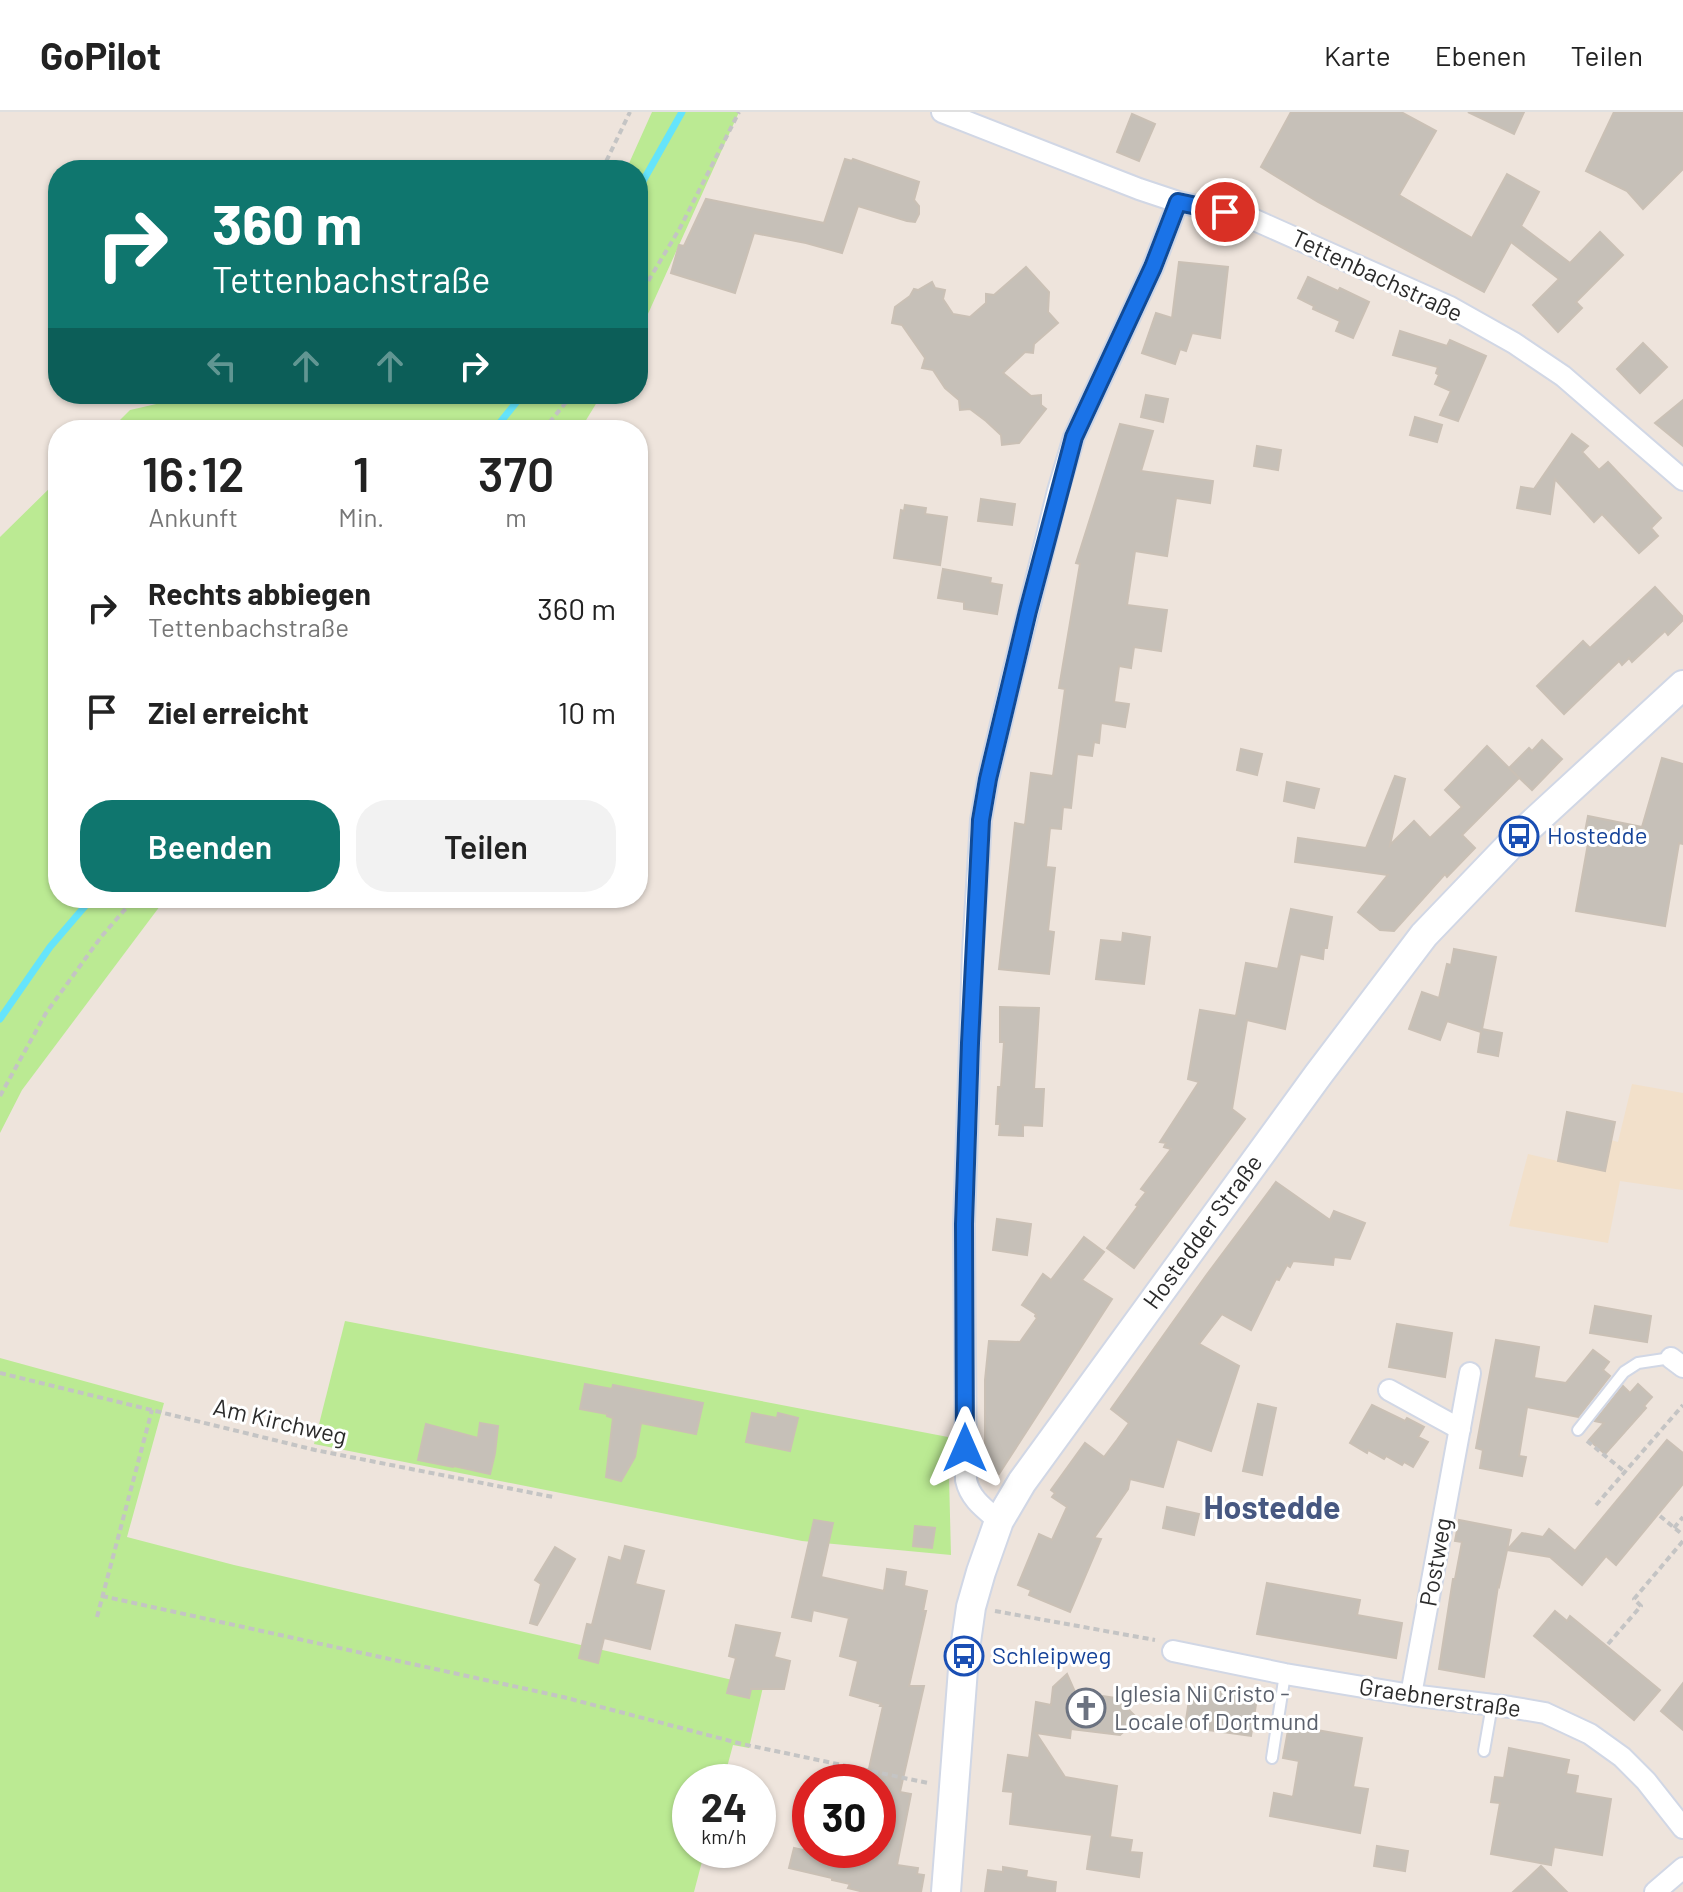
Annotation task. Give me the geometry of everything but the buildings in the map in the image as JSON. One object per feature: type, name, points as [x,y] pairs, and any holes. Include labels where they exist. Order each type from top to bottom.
[{"type":"main road","name":"Hostedder Straße","points":[[946,1892],[964,1656],[971,1607],[999,1521],[1022,1482],[1318,1075],[1424,935],[1519,836],[1683,685]]},
{"type":"street","name":"Tettenbachstraße","points":[[942,112],[1139,189],[1178,202],[1248,217],[1450,307],[1514,343],[1563,376],[1683,480]]},
{"type":"street","points":[[999,1521],[968,1491],[966,1480],[964,1224],[973,952],[981,820],[1008,690],[1074,437],[1153,267],[1178,202]]},
{"type":"street","name":"Postweg","points":[[1411,1695],[1470,1373]]},
{"type":"street","points":[[1389,1390],[1460,1429]]},
{"type":"street","name":"Graebnerstraße","points":[[1173,1651],[1285,1674],[1545,1713],[1590,1734],[1622,1757],[1646,1781],[1683,1828]]},
{"type":"street","points":[[1655,1892],[1683,1868]]},
{"type":"lane","points":[[1578,1430],[1624,1372],[1638,1363],[1677,1362]]},
{"type":"lane","points":[[1272,1758],[1285,1674]]},
{"type":"lane","points":[[1484,1751],[1492,1705]]},
{"type":"path","points":[[607,160],[630,112]]},
{"type":"path","points":[[648,281],[680,228],[739,112]]},
{"type":"path","points":[[552,420],[566,404]]},
{"type":"path","points":[[0,1096],[46,1013],[101,937],[126,908]]},
{"type":"path","name":"Am Kirchweg","points":[[0,1373],[315,1450],[553,1497]]},
{"type":"path","points":[[1596,1505],[1683,1405]]},
{"type":"path","points":[[97,1617],[152,1410]]},
{"type":"path","points":[[1578,1430],[1625,1472]]},
{"type":"path","points":[[1660,1516],[1683,1535]]},
{"type":"path","points":[[1674,1528],[1683,1517]]},
{"type":"path","points":[[1608,1644],[1641,1606],[1634,1599],[1683,1541]]},
{"type":"path","points":[[102,1596],[563,1697],[742,1744],[954,1788]]},
{"type":"path","points":[[971,1607],[1167,1642],[1173,1651]]},
{"type":"shaded area","points":[[1632,1084],[1683,1093],[1683,1190],[1620,1181],[1608,1243],[1509,1226],[1528,1154],[1558,1161],[1567,1112],[1615,1122],[1611,1140],[1618,1142]]},
{"type":"green space","points":[[652,112],[739,112],[648,314],[648,160],[630,160]]},
{"type":"green space","points":[[156,404],[596,404],[586,420],[120,420],[130,410]]},
{"type":"green space","points":[[48,490],[48,908],[158,908],[22,1090],[0,1133],[0,537]]},
{"type":"green space","points":[[345,1321],[948,1437],[951,1555],[802,1541],[314,1444]]},
{"type":"green space","points":[[0,1358],[164,1403],[127,1537],[234,1565],[763,1687],[749,1748],[733,1745],[728,1764],[672,1764],[672,1868],[700,1868],[694,1892],[0,1892]]},
{"type":"waterway","points":[[648,172],[682,112]]},
{"type":"waterway","points":[[502,420],[515,404]]},
{"type":"waterway","points":[[0,1019],[50,947],[83,908]]},
{"type":"place","name":"Hostedde","points":[[1519,836]]},
{"type":"place","name":"Schleipweg","points":[[964,1656]]},
{"type":"place","name":"Iglesia Ni Cristo - Locale of Dortmund","points":[[1086,1708]]},
{"type":"district","name":"Hostedde","points":[[1272,1508]]},
{"type":"route","points":[[965,1448],[964,1224],[973,952],[981,820],[988,779],[1074,437],[1153,267],[1178,202],[1225,212]]}]
